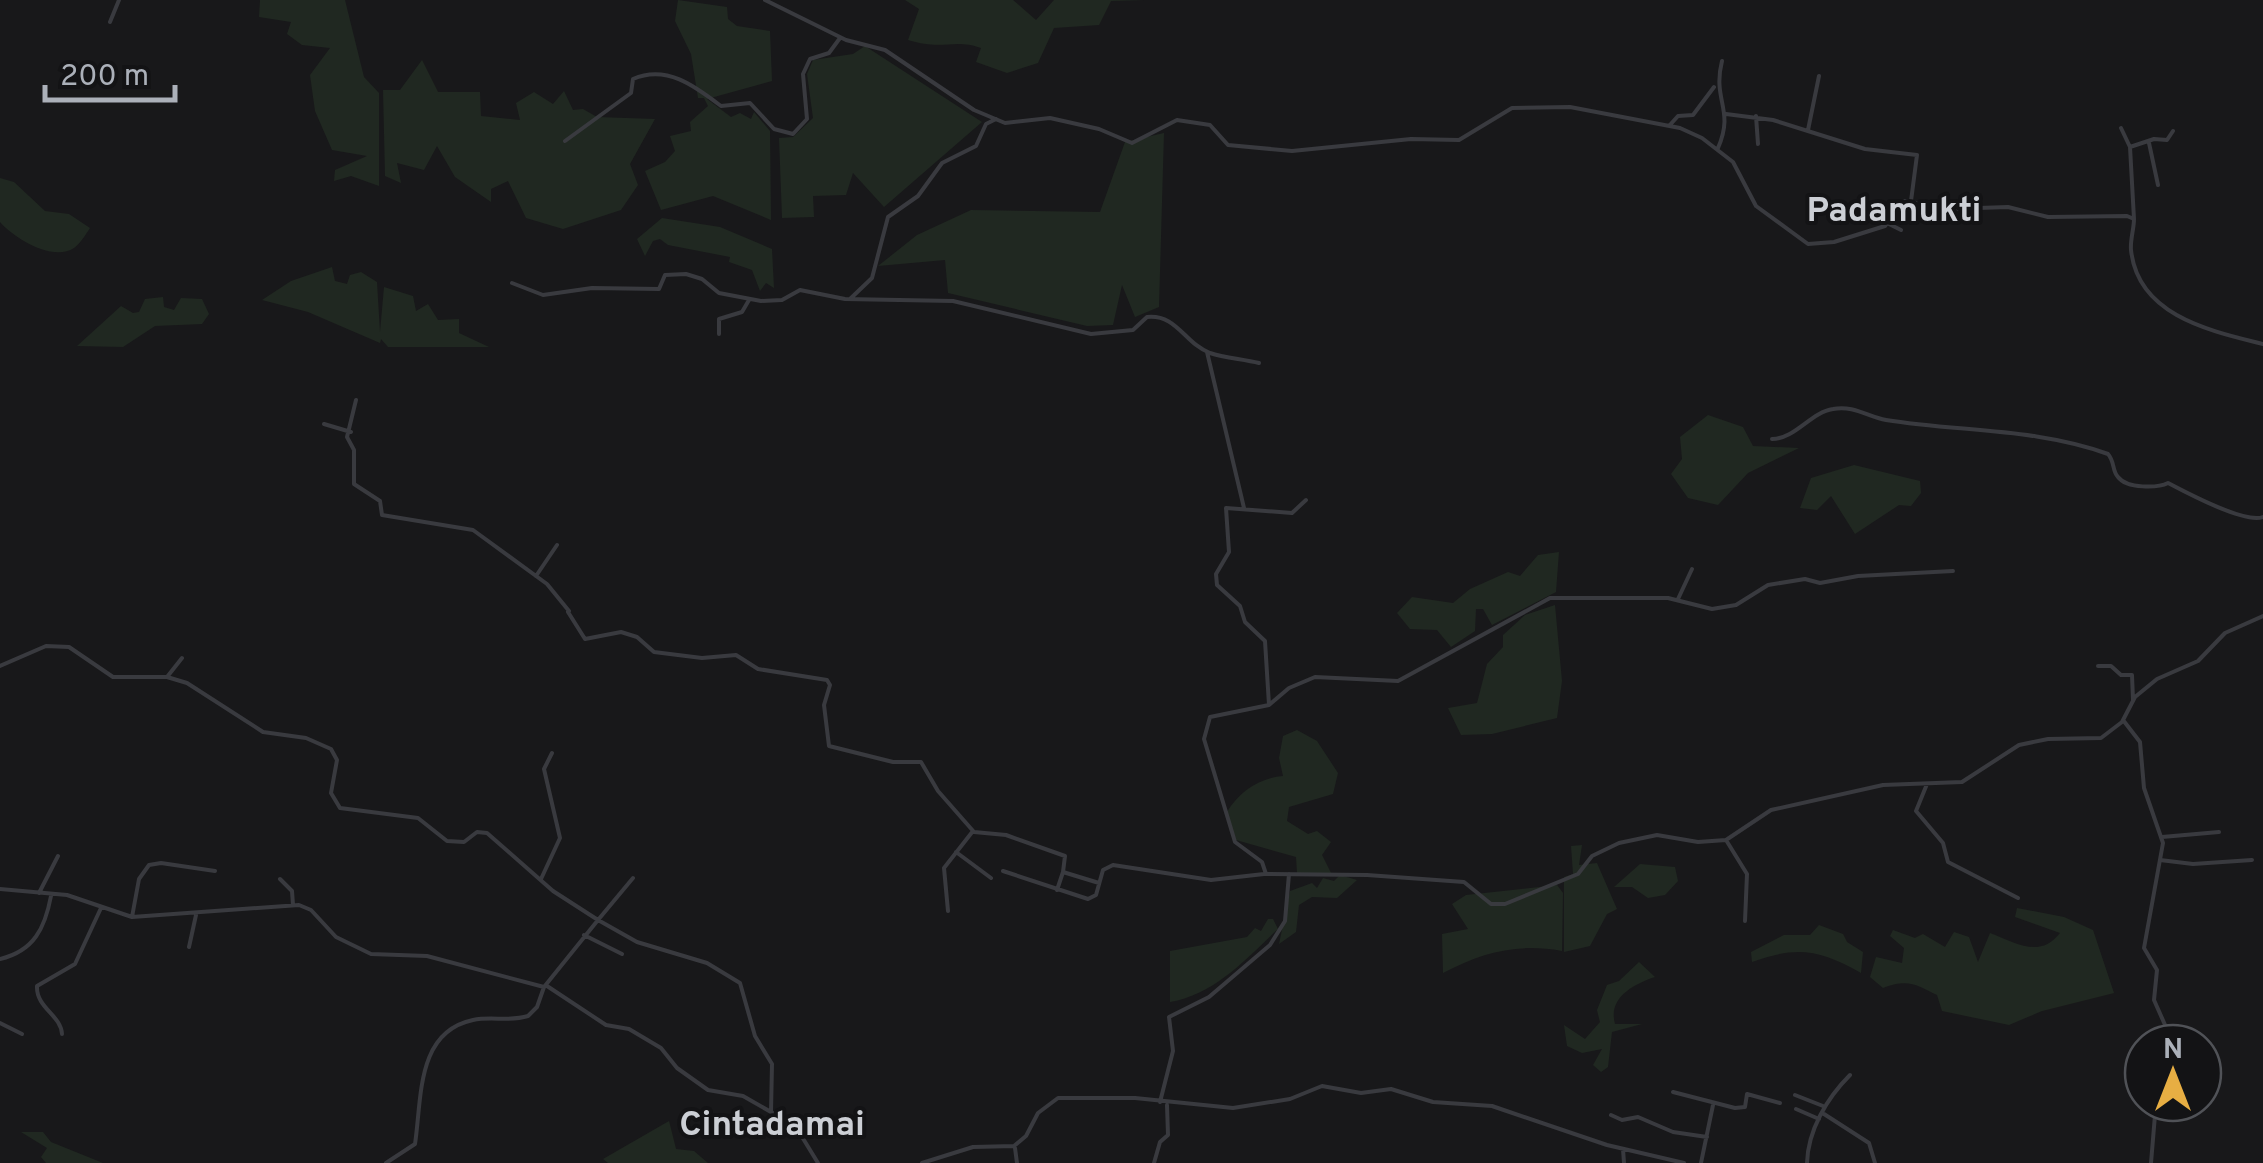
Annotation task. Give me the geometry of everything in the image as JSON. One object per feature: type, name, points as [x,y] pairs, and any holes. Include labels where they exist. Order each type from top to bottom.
[{"type":"street","points":[[110,22],[119,0]]},
{"type":"street","points":[[765,0],[840,38],[884,50],[938,82],[974,110],[1009,123],[1050,118],[1136,144],[1163,124],[1194,120],[1210,125],[1228,145],[1274,151],[1382,145],[1411,139],[1459,140],[1471,136],[1504,111],[1545,106],[1670,126],[1718,148],[1733,162],[1756,206],[1808,244],[1834,242],[1889,224],[1900,203],[1911,201],[1949,209],[2008,207],[2048,217],[2112,214],[2134,219]]},
{"type":"street","points":[[565,141],[631,92],[632,80],[642,76],[690,82],[721,106],[750,102],[774,129],[793,134],[806,119],[809,101],[803,74],[810,59],[830,53],[840,38]]},
{"type":"street","points":[[1718,148],[1726,114],[1716,86],[1722,60]]},
{"type":"street","points":[[1808,130],[1819,76]]},
{"type":"street","points":[[1670,126],[1678,116],[1693,115],[1707,91],[1716,86]]},
{"type":"street","points":[[1726,114],[1756,116],[1865,149],[1918,155],[1911,201]]},
{"type":"street","points":[[1756,116],[1758,144]]},
{"type":"street","points":[[850,299],[872,278],[888,217],[912,202],[944,161],[979,144],[986,124],[996,118]]},
{"type":"street","points":[[2121,128],[2130,147],[2132,253],[2150,295],[2204,329],[2263,344]]},
{"type":"street","points":[[2130,147],[2167,140],[2172,131]]},
{"type":"street","points":[[2149,143],[2158,185]]},
{"type":"street","points":[[1889,224],[1901,230]]},
{"type":"street","points":[[512,283],[543,294],[592,288],[658,290],[665,275],[682,274],[702,280],[719,294],[749,300],[782,300],[800,290],[850,299],[954,301],[1092,334],[1133,330],[1147,317],[1159,316],[1168,319],[1206,352],[1259,363]]},
{"type":"street","points":[[719,334],[718,320],[742,312],[749,300]]},
{"type":"street","points":[[1206,352],[1245,509]]},
{"type":"street","points":[[356,400],[347,438],[354,450],[354,486],[380,501],[382,515],[472,530],[536,576],[570,612],[584,639],[620,632],[637,637],[654,652],[702,658],[736,655],[760,669],[828,680],[824,705],[827,744],[893,762],[922,762],[938,791],[973,831],[1006,834],[1064,856],[1057,890]]},
{"type":"street","points":[[1772,439],[1782,438],[1829,410],[1846,408],[1881,419],[1936,427],[2032,433],[2108,454],[2116,476],[2124,481],[2152,487],[2168,483],[2191,498],[2226,507],[2243,517],[2263,517]]},
{"type":"street","points":[[324,424],[351,432]]},
{"type":"street","points":[[1269,705],[1264,641],[1216,578],[1219,562],[1229,552],[1225,509],[1292,513],[1306,500]]},
{"type":"street","points":[[536,576],[557,546]]},
{"type":"street","points":[[1678,600],[1692,569]]},
{"type":"street","points":[[1266,874],[1260,861],[1237,846],[1204,737],[1210,717],[1269,705],[1296,684],[1314,677],[1398,682],[1550,598],[1678,600],[1712,610],[1736,605],[1769,585],[1953,571]]},
{"type":"street","points":[[1003,871],[1092,899],[1103,870],[1113,866],[1211,880],[1289,874],[1464,882],[1491,904],[1500,905],[1578,874],[1592,856],[1619,843],[1657,835],[1698,842],[1726,840],[1771,810],[1874,786],[1970,779],[2019,745],[2048,738],[2098,739],[2123,720],[2133,700],[2152,682],[2198,661],[2226,633],[2263,616]]},
{"type":"street","points":[[0,666],[58,645],[118,679],[166,677],[206,692],[263,732],[306,738],[332,749],[337,760],[331,792],[340,808],[418,818],[450,842],[464,842],[475,832],[487,833],[598,920],[637,942],[707,962],[740,983],[755,1036],[772,1064],[771,1112]]},
{"type":"street","points":[[166,677],[182,658]]},
{"type":"street","points":[[2098,666],[2111,666],[2122,675],[2131,675],[2133,700]]},
{"type":"street","points":[[2149,675],[2152,682]]},
{"type":"street","points":[[2123,720],[2140,742],[2144,788],[2162,838],[2144,948],[2157,970],[2154,1000],[2167,1023]]},
{"type":"street","points":[[541,879],[560,838],[545,763],[552,753]]},
{"type":"street","points":[[1927,784],[1916,811],[1942,843],[1948,862],[2018,898]]},
{"type":"street","points":[[948,911],[943,881],[947,862],[973,831]]},
{"type":"street","points":[[2162,838],[2219,832]]},
{"type":"street","points":[[1726,840],[1748,874],[1745,921]]},
{"type":"street","points":[[956,852],[991,878]]},
{"type":"street","points":[[39,893],[58,856]]},
{"type":"street","points":[[2160,860],[2193,864],[2252,860]]},
{"type":"street","points":[[132,917],[138,879],[148,866],[159,862],[215,871]]},
{"type":"street","points":[[1063,872],[1099,883]]},
{"type":"street","points":[[1154,1163],[1160,1142],[1168,1135],[1164,1104],[1174,1051],[1169,1017],[1208,997],[1270,945],[1285,920],[1289,874]]},
{"type":"street","points":[[386,1163],[415,1144],[423,1080],[439,1037],[447,1029],[474,1020],[528,1016],[538,1007],[546,986],[584,935],[633,878]]},
{"type":"street","points":[[280,879],[292,891],[293,905]]},
{"type":"street","points":[[0,890],[67,895],[132,917],[196,916],[293,905],[308,908],[336,937],[371,954],[428,956],[546,986],[600,1022],[629,1029],[661,1048],[678,1068],[708,1090],[743,1096],[796,1127],[818,1163]]},
{"type":"street","points":[[0,959],[18,954],[34,941],[44,926],[52,896]]},
{"type":"street","points":[[62,1034],[60,1024],[38,998],[37,986],[75,964],[101,908]]},
{"type":"street","points":[[189,947],[196,916]]},
{"type":"street","points":[[584,935],[622,954]]},
{"type":"street","points":[[0,1023],[22,1034]]},
{"type":"street","points":[[1807,1163],[1808,1146],[1831,1092],[1850,1075]]},
{"type":"street","points":[[922,1163],[973,1147],[1014,1146],[1026,1136],[1038,1113],[1058,1098],[1135,1098],[1164,1104],[1233,1108],[1290,1099],[1322,1086],[1361,1093],[1392,1089],[1421,1100],[1521,1114],[1624,1149],[1684,1163]]},
{"type":"street","points":[[1672,1092],[1743,1108],[1747,1094],[1780,1103]]},
{"type":"street","points":[[1794,1095],[1870,1144],[1875,1163]]},
{"type":"street","points":[[1701,1163],[1714,1104]]},
{"type":"street","points":[[1796,1108],[1822,1113]]},
{"type":"street","points":[[1611,1115],[1622,1120],[1638,1118],[1673,1132],[1707,1137]]},
{"type":"street","points":[[2151,1163],[2154,1123]]},
{"type":"street","points":[[1014,1146],[1016,1163]]},
{"type":"street","points":[[1624,1149],[1624,1163]]},
{"type":"shaded area","points":[[260,0],[345,0],[364,77],[379,93],[379,186],[351,176],[334,181],[335,170],[367,156],[332,150],[315,111],[310,75],[330,48],[302,45],[287,34],[291,22],[259,17]]},
{"type":"shaded area","points":[[678,0],[727,7],[728,19],[737,26],[770,31],[772,81],[707,99],[731,117],[740,113],[751,119],[754,112],[770,131],[771,220],[713,196],[661,210],[645,171],[665,162],[675,151],[670,136],[691,131],[690,122],[708,106],[704,98],[698,98],[691,54],[675,21]]},
{"type":"shaded area","points":[[905,0],[1013,0],[1036,20],[1054,0],[1145,0],[1111,1],[1099,25],[1054,28],[1038,63],[1007,73],[976,62],[981,48],[908,40],[919,9]]},
{"type":"shaded area","points":[[865,46],[982,122],[884,207],[853,173],[846,195],[813,196],[814,217],[782,218],[779,138],[793,137],[813,118],[807,74],[813,60],[853,54]]},
{"type":"shaded area","points":[[422,60],[438,92],[480,92],[481,116],[520,120],[516,103],[534,92],[553,104],[564,91],[573,110],[583,109],[597,117],[655,119],[630,164],[638,185],[621,210],[563,229],[526,218],[508,181],[491,189],[491,202],[455,177],[437,146],[424,170],[397,163],[401,183],[385,176],[383,90],[400,90]]},
{"type":"shaded area","points":[[1164,133],[1159,307],[1135,317],[1122,285],[1113,325],[1087,326],[948,293],[945,260],[878,266],[917,235],[971,210],[1100,212],[1125,142]]},
{"type":"shaded area","points":[[0,178],[14,182],[45,211],[69,214],[90,228],[76,246],[65,252],[45,250],[24,241],[0,222]]},
{"type":"shaded area","points":[[662,218],[720,227],[772,249],[774,288],[766,283],[760,291],[752,270],[729,262],[730,257],[668,245],[660,239],[653,241],[645,256],[637,239]]},
{"type":"shaded area","points":[[332,267],[335,281],[347,284],[350,275],[361,272],[377,282],[380,332],[384,287],[413,296],[416,311],[428,304],[438,320],[459,319],[459,333],[489,347],[388,347],[381,339],[380,343],[308,312],[262,300],[291,281]]},
{"type":"shaded area","points":[[163,297],[164,307],[174,310],[181,298],[202,299],[209,314],[202,324],[155,326],[123,347],[77,346],[121,306],[139,312],[145,299]]},
{"type":"shaded area","points":[[1708,415],[1743,427],[1753,446],[1799,448],[1748,473],[1718,505],[1688,498],[1671,474],[1682,459],[1680,437]]},
{"type":"shaded area","points":[[1854,465],[1920,481],[1921,493],[1911,506],[1899,505],[1855,534],[1831,496],[1817,510],[1800,508],[1811,478]]},
{"type":"shaded area","points":[[1559,552],[1556,592],[1492,625],[1483,609],[1476,609],[1475,631],[1451,647],[1437,630],[1410,629],[1397,613],[1412,597],[1453,603],[1470,589],[1508,572],[1520,576],[1538,555]]},
{"type":"shaded area","points":[[1555,605],[1562,681],[1557,718],[1492,734],[1461,735],[1448,708],[1477,703],[1487,664],[1503,647],[1503,635],[1525,615]]},
{"type":"shaded area","points":[[1297,730],[1317,741],[1338,773],[1333,794],[1289,807],[1287,821],[1308,834],[1317,831],[1331,842],[1322,855],[1331,873],[1297,873],[1296,857],[1236,840],[1227,812],[1250,787],[1283,776],[1279,758],[1283,736]]},
{"type":"shaded area","points":[[1582,845],[1579,865],[1597,863],[1617,909],[1607,914],[1590,946],[1564,952],[1564,877],[1573,874],[1571,846]]},
{"type":"shaded area","points":[[1640,864],[1675,867],[1678,881],[1665,895],[1648,898],[1632,887],[1614,887]]},
{"type":"shaded area","points":[[1340,875],[1357,880],[1337,898],[1312,897],[1299,905],[1296,932],[1279,944],[1290,891],[1312,883],[1317,888],[1323,878],[1334,881]]},
{"type":"shaded area","points":[[1557,885],[1563,893],[1562,951],[1501,951],[1443,973],[1442,934],[1468,929],[1452,904],[1466,895]]},
{"type":"shaded area","points":[[2017,908],[2064,917],[2093,930],[2114,993],[2042,1011],[2009,1025],[1942,1011],[1937,995],[1907,983],[1883,988],[1870,977],[1876,957],[1902,963],[1904,948],[1890,936],[1893,930],[1915,938],[1923,934],[1945,947],[1954,932],[1969,937],[1978,962],[1990,933],[2036,947],[2060,933],[2015,917]]},
{"type":"shaded area","points":[[1268,919],[1273,919],[1278,929],[1241,964],[1201,992],[1170,1002],[1170,951],[1247,937],[1255,928],[1261,931]]},
{"type":"shaded area","points":[[1819,925],[1843,934],[1847,942],[1863,952],[1861,973],[1807,952],[1752,962],[1751,952],[1784,935],[1810,935]]},
{"type":"shaded area","points":[[1639,962],[1655,977],[1623,994],[1614,1015],[1615,1024],[1642,1024],[1612,1032],[1608,1067],[1601,1072],[1593,1065],[1602,1049],[1582,1053],[1567,1046],[1564,1025],[1585,1039],[1600,1022],[1597,1010],[1607,985],[1619,981]]},
{"type":"shaded area","points":[[669,1121],[676,1149],[694,1151],[708,1163],[608,1163],[603,1159]]},
{"type":"shaded area","points":[[21,1132],[43,1132],[51,1142],[103,1163],[46,1163],[41,1157],[47,1148]]},
{"type":"district","name":"Padamukti","points":[[1894,209]]},
{"type":"district","name":"Cintadamai","points":[[772,1123]]}]
